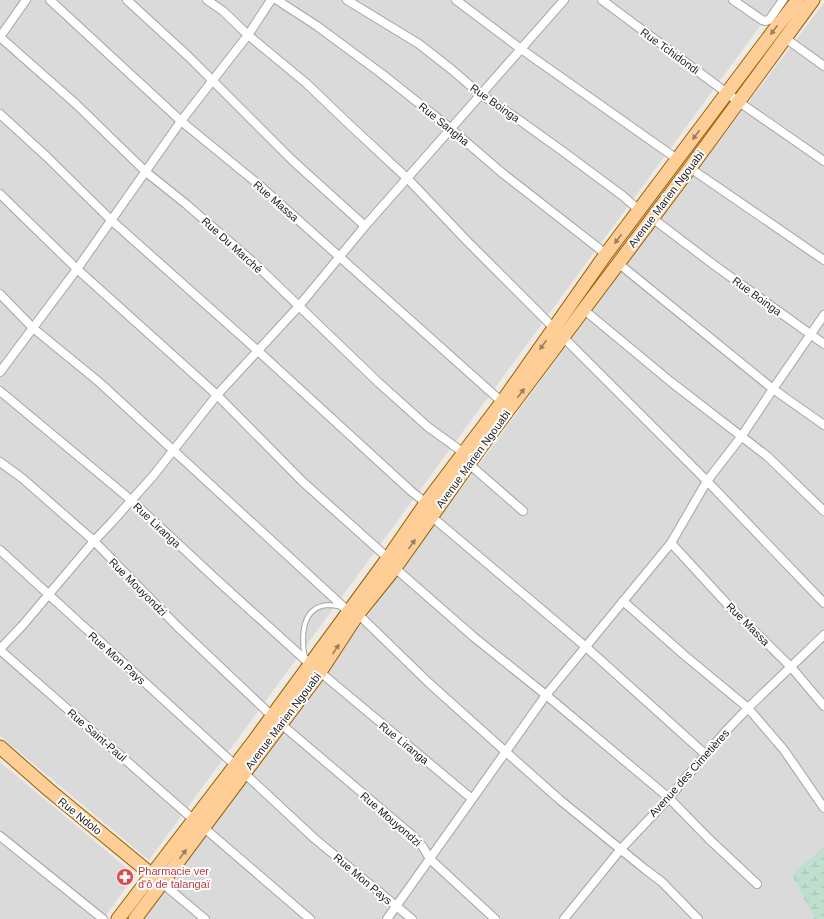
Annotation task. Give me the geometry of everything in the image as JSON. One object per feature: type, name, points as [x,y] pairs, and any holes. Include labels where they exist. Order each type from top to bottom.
[{"type":"main road","points":[[392,563],[426,503],[467,458],[502,402],[559,332],[606,254],[798,0]]},
{"type":"main road","name":"Avenue Marien Ngouabi","points":[[135,919],[162,883],[199,823],[277,720],[312,665],[350,611],[431,516],[467,458],[559,332],[583,309],[739,102],[812,0]]},
{"type":"main road","name":"Rue Ndolo","points":[[0,747],[49,790],[162,883]]},
{"type":"main road","points":[[118,919],[152,875],[199,823]]},
{"type":"street","points":[[0,37],[26,0]]},
{"type":"street","name":"Rue Massa","points":[[50,0],[181,121],[258,184],[502,402]]},
{"type":"street","points":[[127,0],[189,58],[292,160],[365,226]]},
{"type":"street","points":[[207,0],[223,11],[248,35],[306,83],[408,179],[467,241],[707,481],[824,603]]},
{"type":"street","points":[[0,372],[77,269],[181,121],[248,35],[271,0]]},
{"type":"street","name":"Rue Sangha","points":[[277,0],[317,26],[382,74],[450,128],[501,172],[606,254]]},
{"type":"street","name":"Rue Boinga","points":[[347,0],[419,44],[480,94],[561,150],[640,210]]},
{"type":"street","points":[[456,0],[521,49],[677,159]]},
{"type":"street","points":[[0,650],[131,500],[217,395],[299,306],[339,256],[564,0]]},
{"type":"street","name":"Rue Tchidondi","points":[[602,0],[739,102],[824,161]]},
{"type":"street","points":[[733,0],[762,20],[766,21],[783,0]]},
{"type":"street","name":"Rue Du Marché","points":[[0,37],[76,104],[146,172],[186,204],[253,262],[380,383],[428,427],[467,458],[523,511]]},
{"type":"street","points":[[785,38],[824,66]]},
{"type":"street","points":[[0,114],[46,156],[111,220],[257,350],[410,491],[426,503]]},
{"type":"street","points":[[690,168],[824,260]]},
{"type":"street","points":[[0,194],[77,269],[217,395],[303,482],[475,638],[546,695],[669,798],[709,839],[757,884]]},
{"type":"street","name":"Rue Boinga","points":[[652,218],[714,265],[824,344]]},
{"type":"street","points":[[618,263],[773,388],[824,425]]},
{"type":"street","points":[[0,294],[33,328],[99,382],[506,752],[560,800],[620,850],[662,882],[698,919]]},
{"type":"street","points":[[583,309],[664,377],[767,456],[824,511]]},
{"type":"street","points":[[387,919],[546,695],[671,543],[707,481],[741,437],[824,315]]},
{"type":"street","name":"Rue Liranga","points":[[0,391],[131,500],[218,581],[312,665],[472,798]]},
{"type":"street","name":"Rue Mouyondzi","points":[[0,462],[22,478],[94,541],[178,627],[277,720],[413,836],[423,846],[430,859],[495,919]]},
{"type":"street","points":[[431,516],[586,647],[705,754]]},
{"type":"street","name":"Rue Massa","points":[[671,543],[728,605],[791,667],[824,706]]},
{"type":"street","name":"Rue Mon Pays","points":[[0,550],[315,839],[412,919]]},
{"type":"street","points":[[623,601],[683,654],[748,708],[784,750],[824,808]]},
{"type":"street","name":"Avenue des Cimetières","points":[[564,919],[620,850],[669,798],[705,754],[748,708],[824,635]]},
{"type":"street","name":"Rue Saint-Paul","points":[[0,650],[310,919]]},
{"type":"street","points":[[0,836],[103,919]]},
{"type":"street","points":[[162,883],[205,919]]},
{"type":"lane","points":[[312,665],[303,648],[302,631],[307,618],[317,608],[329,605],[350,611]]},
{"type":"shaded area","points":[[0,0],[779,0],[149,860],[0,736]]},
{"type":"shaded area","points":[[824,3],[824,919],[144,919],[666,211]]},
{"type":"shaded area","points":[[0,762],[135,875],[103,919],[0,919]]},
{"type":"green space","points":[[824,847],[824,919],[813,919],[814,917],[792,875]]},
{"type":"place","name":"Pharmacie ver d'ô de talangaï","points":[[125,877]]}]
